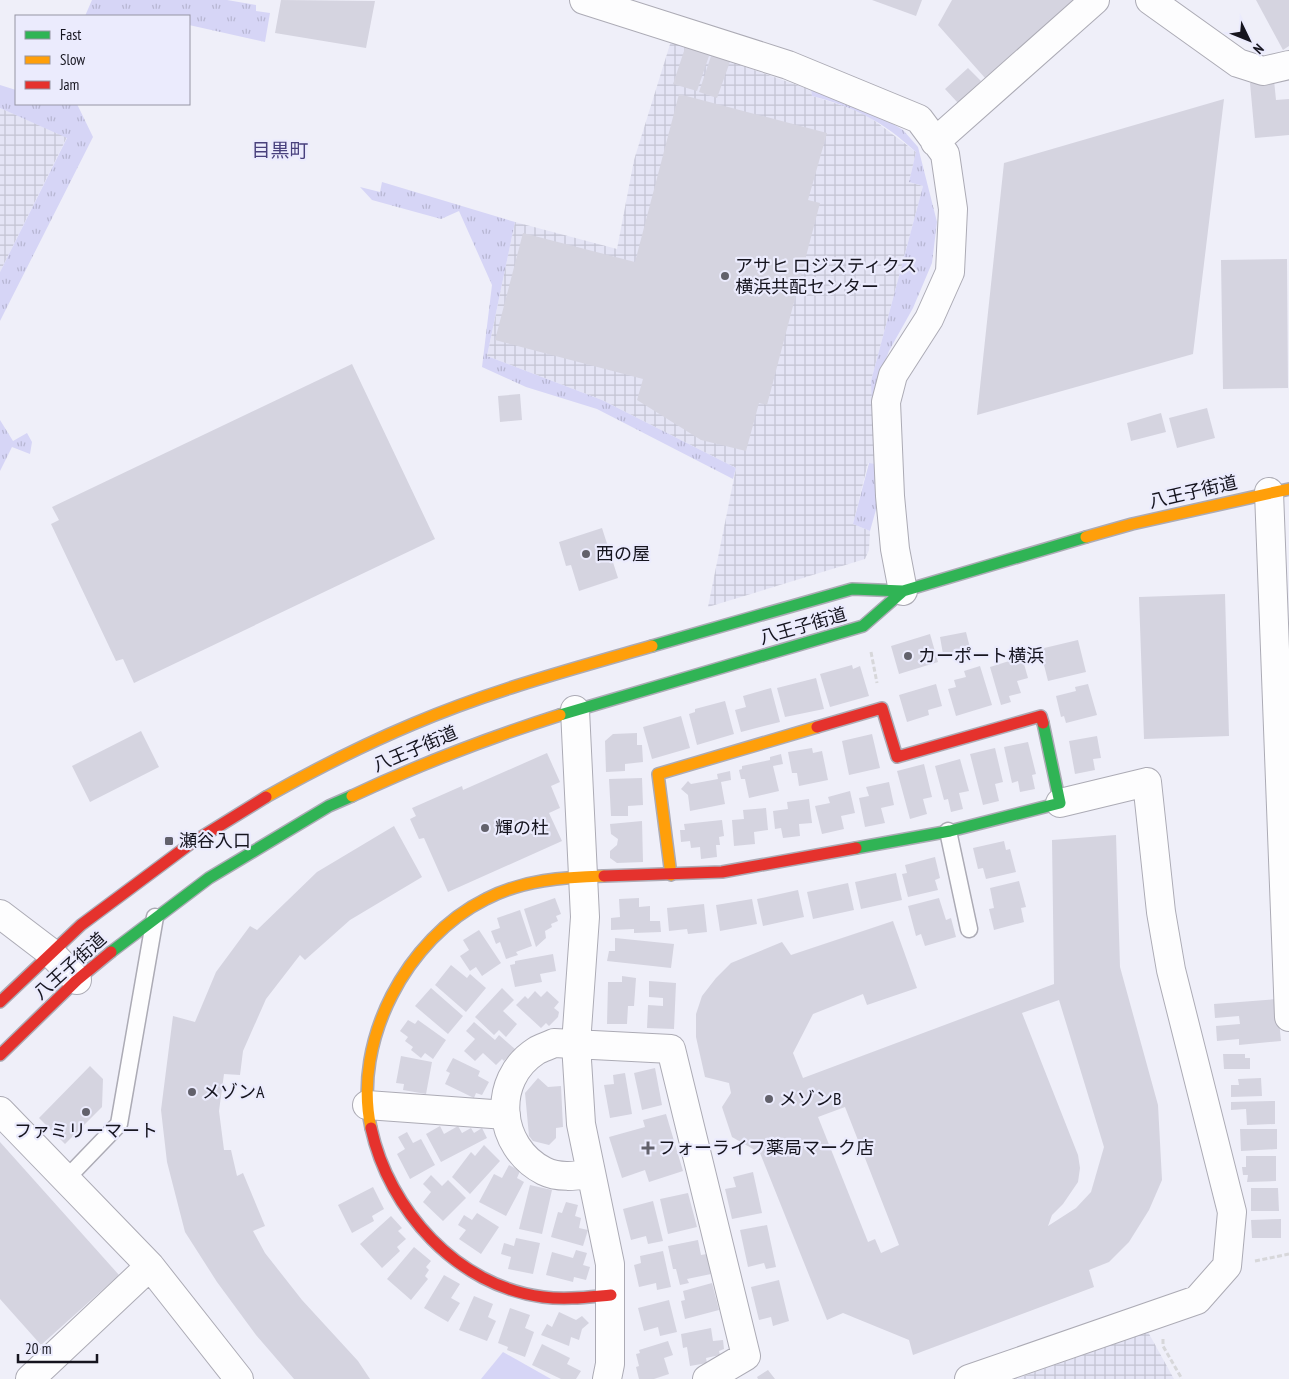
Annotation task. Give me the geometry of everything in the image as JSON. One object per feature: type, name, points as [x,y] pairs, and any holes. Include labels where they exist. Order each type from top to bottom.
[{"type":"street","points":[[584,0],[788,65],[919,119],[945,154],[953,209],[950,272],[929,319],[893,375],[886,402],[894,533],[903,591]]},
{"type":"street","points":[[935,142],[1094,0]]},
{"type":"street","points":[[1150,0],[1238,62],[1263,71],[1289,65]]},
{"type":"street","points":[[1279,491],[1289,1017]]},
{"type":"street","name":"八王子街道","points":[[0,1002],[50,952],[136,883],[235,814],[303,776],[413,724],[479,699],[562,672],[852,589],[903,591],[1132,524],[1279,491]]},
{"type":"street","name":"八王子街道","points":[[0,1055],[77,980],[155,917],[209,878],[329,806],[430,760],[487,738],[575,710],[863,626],[903,591]]},
{"type":"street","points":[[671,875],[658,774],[882,708],[898,757],[1041,716],[1060,803]]},
{"type":"street","points":[[575,710],[585,918],[576,1044],[581,1124],[610,1264],[610,1364],[608,1379]]},
{"type":"street","points":[[611,1295],[562,1299],[531,1293],[498,1283],[466,1268],[437,1246],[410,1215],[392,1185],[374,1145],[367,1105],[370,1071],[378,1033],[389,998],[412,962],[445,926],[476,903],[504,891],[534,883],[584,876],[671,875],[722,872],[948,832],[1147,782],[1161,912],[1171,970],[1232,1212],[1227,1266],[1197,1300],[969,1379]]},
{"type":"street","points":[[0,914],[50,952],[77,980]]},
{"type":"street","points":[[590,1174],[564,1176],[546,1172],[530,1161],[512,1139],[508,1131],[506,1115],[511,1080],[522,1064],[536,1051],[554,1044],[671,1049],[746,1356],[707,1379]]},
{"type":"street","points":[[367,1105],[506,1115]]},
{"type":"street","points":[[0,1111],[150,1266],[239,1379]]},
{"type":"street","points":[[30,1379],[150,1266]]},
{"type":"lane","points":[[948,832],[969,929]]},
{"type":"lane","points":[[66,1179],[119,1124],[155,917]]},
{"type":"path","points":[[1227,1266],[1289,1254]]},
{"type":"path","points":[[1165,1311],[1163,1346],[1182,1379]]},
{"type":"shaded area","points":[[671,41],[811,90],[812,96],[863,112],[916,152],[909,182],[923,186],[871,381],[875,402],[876,464],[868,463],[853,524],[870,531],[869,550],[865,559],[708,607],[736,468],[602,400],[487,356],[515,222],[617,249],[634,160]]},
{"type":"shaded area","points":[[0,108],[67,137],[0,272]]},
{"type":"shaded area","points":[[1148,1332],[1174,1379],[1015,1379]]},
{"type":"green space","points":[[92,0],[227,0],[256,5],[256,11],[270,13],[265,42],[190,25],[190,15],[85,15]]},
{"type":"green space","points":[[0,85],[15,90],[15,105],[77,105],[93,137],[0,321],[0,272],[67,138],[0,108]]},
{"type":"green space","points":[[811,90],[871,111],[903,130],[918,147],[937,222],[932,263],[913,308],[889,351],[880,375],[875,402],[872,405],[871,381],[923,186],[909,182],[916,152],[904,141],[880,124],[856,111],[812,96]]},
{"type":"green space","points":[[382,182],[515,222],[487,356],[602,400],[736,468],[733,479],[597,409],[526,387],[482,367],[492,285],[459,211],[441,219],[372,200],[360,187],[380,192]]},
{"type":"green space","points":[[0,420],[13,441],[27,433],[32,442],[30,454],[12,447],[0,471]]},
{"type":"green space","points":[[869,463],[876,464],[877,506],[870,531],[853,524]]},
{"type":"green space","points":[[503,1352],[551,1379],[481,1379]]},
{"type":"building","points":[[281,0],[375,1],[366,48],[275,33]]},
{"type":"building","points":[[872,0],[922,0],[916,16]]},
{"type":"building","points":[[952,0],[1074,0],[985,78],[938,25]]},
{"type":"building","points":[[1256,0],[1289,0],[1289,46],[1283,50]]},
{"type":"building","points":[[686,45],[710,53],[697,91],[673,84]]},
{"type":"building","points":[[712,53],[731,59],[717,98],[699,92]]},
{"type":"building","points":[[968,68],[981,81],[958,103],[945,89]]},
{"type":"building","points":[[1274,80],[1276,100],[1289,99],[1289,135],[1255,138],[1250,83]]},
{"type":"building","points":[[679,94],[827,133],[808,200],[820,203],[767,405],[759,403],[746,451],[701,440],[637,400],[643,379],[495,340],[523,233],[635,262]]},
{"type":"building","points":[[1224,99],[1193,354],[977,415],[1004,163]]},
{"type":"building","points":[[1287,259],[1288,388],[1223,389],[1221,260]]},
{"type":"building","points":[[352,364],[435,539],[134,683],[123,659],[116,661],[51,524],[59,520],[52,507]]},
{"type":"building","points":[[520,394],[522,420],[500,422],[498,396]]},
{"type":"building","points":[[1207,408],[1215,438],[1177,448],[1169,418]]},
{"type":"building","points":[[1161,413],[1166,432],[1131,441],[1127,423]]},
{"type":"building","name":"西の屋","points":[[602,528],[618,578],[579,591],[571,565],[566,566],[559,542]]},
{"type":"building","points":[[1225,594],[1229,736],[1144,739],[1139,597]]},
{"type":"building","points":[[966,632],[970,648],[943,654],[940,637]]},
{"type":"building","points":[[930,634],[938,662],[899,674],[891,646]]},
{"type":"building","points":[[1078,640],[1086,672],[1048,681],[1040,649]]},
{"type":"building","points":[[1022,657],[1028,678],[1017,681],[1021,693],[1009,696],[1011,702],[1001,705],[990,667]]},
{"type":"building","points":[[852,665],[853,669],[860,666],[869,696],[830,707],[820,674]]},
{"type":"building","points":[[980,666],[992,705],[956,716],[948,689],[956,687],[954,680],[966,677],[964,671]]},
{"type":"building","points":[[816,678],[824,709],[785,717],[777,688]]},
{"type":"building","points":[[936,684],[942,706],[928,710],[929,715],[907,722],[899,695]]},
{"type":"building","points":[[1088,684],[1097,715],[1066,723],[1064,716],[1061,717],[1056,696],[1076,691],[1075,687]]},
{"type":"building","points":[[771,688],[780,722],[741,732],[735,710],[746,707],[743,696]]},
{"type":"building","points":[[725,701],[734,734],[697,745],[689,714],[695,712],[695,709]]},
{"type":"building","points":[[681,716],[690,748],[652,759],[643,727]]},
{"type":"building","points":[[141,731],[159,767],[90,802],[72,766]]},
{"type":"building","points":[[637,733],[637,745],[642,745],[643,762],[625,764],[625,771],[606,772],[605,741],[613,734]]},
{"type":"building","points":[[872,734],[880,768],[849,775],[842,741]]},
{"type":"building","points":[[1097,736],[1101,758],[1093,759],[1095,770],[1075,774],[1069,741]]},
{"type":"building","points":[[1028,742],[1036,774],[1032,775],[1035,789],[1020,792],[1018,781],[1012,783],[1004,747]]},
{"type":"building","points":[[812,748],[813,753],[822,751],[828,780],[799,786],[797,773],[792,773],[788,752]]},
{"type":"building","points":[[995,748],[1003,782],[995,784],[999,801],[983,805],[970,754]]},
{"type":"building","name":"輝の杜","points":[[547,753],[560,782],[551,786],[560,808],[549,813],[562,841],[448,892],[424,838],[419,839],[410,819],[416,816],[412,808],[462,786],[463,790]]},
{"type":"building","points":[[781,754],[783,764],[773,766],[779,791],[749,798],[745,779],[741,779],[739,770],[742,769],[742,766],[770,760],[770,757]]},
{"type":"building","points":[[960,759],[969,791],[959,793],[963,809],[951,812],[948,799],[944,800],[935,766]]},
{"type":"building","points":[[924,764],[932,797],[923,799],[927,814],[910,819],[897,771]]},
{"type":"building","points":[[730,771],[731,780],[721,782],[725,804],[690,811],[688,795],[681,789],[688,781],[691,784],[718,779],[717,774]]},
{"type":"building","points":[[642,778],[643,805],[628,806],[628,816],[611,816],[609,779]]},
{"type":"building","points":[[889,782],[894,805],[881,808],[885,823],[865,827],[859,798],[869,796],[866,787]]},
{"type":"building","points":[[850,791],[855,813],[841,816],[844,829],[822,834],[815,806],[830,803],[828,797]]},
{"type":"building","points":[[809,799],[812,823],[799,824],[800,836],[783,838],[781,828],[775,829],[773,811],[788,809],[787,802]]},
{"type":"building","points":[[766,808],[768,830],[754,832],[755,844],[734,846],[732,820],[744,819],[743,810]]},
{"type":"building","points":[[722,820],[724,836],[719,837],[720,845],[716,845],[717,857],[701,859],[700,847],[691,848],[690,841],[681,842],[680,830],[685,830],[684,824]]},
{"type":"building","points":[[642,821],[643,862],[617,863],[610,858],[610,851],[617,845],[618,839],[611,834],[610,824]]},
{"type":"building","name":"メゾンA","points":[[394,826],[422,877],[350,920],[305,960],[300,955],[266,999],[243,1051],[240,1075],[224,1074],[219,1111],[224,1150],[231,1150],[237,1176],[243,1173],[265,1226],[253,1231],[265,1253],[302,1300],[358,1361],[370,1379],[294,1379],[256,1335],[217,1282],[185,1232],[167,1162],[161,1110],[173,1016],[195,1022],[216,972],[250,926],[257,930],[317,872]]},
{"type":"building","name":"メゾンB","points":[[1116,835],[1120,967],[1158,1105],[1162,1180],[1149,1210],[1129,1242],[1109,1262],[1089,1270],[1094,1287],[913,1355],[909,1340],[843,1313],[827,1320],[760,1153],[732,1137],[722,1107],[731,1093],[729,1083],[705,1077],[696,1037],[696,1014],[702,996],[731,963],[782,942],[791,955],[893,921],[917,988],[867,1005],[863,994],[813,1014],[793,1053],[803,1078],[1054,984],[1052,840]],"holes":[[[1059,1000],[1104,1147],[1091,1192],[1076,1208],[1048,1226],[1052,1215],[1063,1204],[1078,1182],[1080,1168],[1078,1155],[1022,1013]],[[845,1107],[899,1245],[881,1253],[875,1239],[868,1242],[818,1117]]]},
{"type":"building","points":[[1004,841],[1006,850],[1010,849],[1016,872],[986,879],[983,868],[978,869],[973,848]]},
{"type":"building","points":[[935,857],[940,878],[935,880],[938,890],[908,897],[902,874],[907,873],[905,865]]},
{"type":"building","points":[[896,873],[902,900],[861,909],[855,882]]},
{"type":"building","points":[[1019,881],[1026,907],[1021,908],[1024,922],[994,930],[989,909],[994,908],[990,888]]},
{"type":"building","points":[[848,883],[854,910],[813,919],[807,892]]},
{"type":"building","points":[[798,890],[804,917],[763,926],[757,899]]},
{"type":"building","points":[[555,898],[561,914],[556,916],[558,921],[551,924],[552,927],[545,931],[546,938],[536,947],[524,909]]},
{"type":"building","points":[[639,898],[639,907],[650,906],[650,921],[660,921],[661,932],[634,933],[634,929],[611,930],[611,918],[620,917],[619,899]]},
{"type":"building","points":[[939,898],[946,920],[951,918],[956,937],[925,946],[921,934],[916,936],[908,906]]},
{"type":"building","points":[[752,899],[757,924],[720,931],[716,905]]},
{"type":"building","points":[[704,904],[707,932],[688,934],[687,929],[669,931],[667,908]]},
{"type":"building","points":[[520,910],[532,946],[516,952],[518,955],[506,959],[500,942],[496,944],[491,931],[500,928],[497,918]]},
{"type":"building","points":[[479,930],[501,963],[482,976],[476,967],[470,971],[460,956],[469,950],[463,940]]},
{"type":"building","points":[[615,938],[674,944],[671,968],[607,961],[609,951],[615,951]]},
{"type":"building","points":[[553,954],[556,971],[540,974],[542,982],[515,987],[510,965],[515,964],[515,961]]},
{"type":"building","points":[[451,965],[467,978],[470,974],[486,988],[466,1012],[435,985]]},
{"type":"building","points":[[622,976],[636,978],[634,1006],[628,1006],[627,1024],[607,1024],[608,982],[622,982]]},
{"type":"building","points":[[649,981],[676,983],[674,1029],[647,1028],[648,1005],[663,1006],[663,998],[649,997]]},
{"type":"building","points":[[431,988],[463,1016],[448,1034],[415,1006]]},
{"type":"building","points":[[502,988],[514,1000],[503,1011],[517,1024],[506,1037],[499,1030],[494,1035],[475,1017]]},
{"type":"building","points":[[535,991],[541,997],[547,991],[559,1002],[554,1008],[559,1012],[558,1017],[549,1026],[546,1023],[541,1028],[516,1005],[525,996],[528,999]]},
{"type":"building","points":[[1277,999],[1281,1041],[1239,1045],[1239,1039],[1217,1041],[1216,1026],[1240,1024],[1239,1016],[1215,1018],[1214,1004]]},
{"type":"building","points":[[408,1020],[415,1024],[418,1020],[446,1040],[433,1059],[425,1053],[421,1058],[411,1050],[413,1047],[405,1041],[408,1037],[400,1031]]},
{"type":"building","points":[[474,1022],[495,1040],[499,1035],[515,1049],[504,1061],[502,1059],[496,1065],[483,1053],[475,1061],[464,1051],[475,1039],[466,1031]]},
{"type":"building","points":[[1223,1054],[1245,1054],[1245,1058],[1250,1058],[1250,1069],[1224,1069]]},
{"type":"building","points":[[401,1056],[432,1062],[426,1094],[403,1090],[404,1084],[396,1083]]},
{"type":"building","points":[[453,1058],[480,1071],[478,1076],[489,1082],[482,1095],[476,1093],[474,1098],[445,1084],[450,1073],[446,1071]]},
{"type":"building","points":[[90,1066],[103,1079],[102,1107],[65,1144],[39,1118]]},
{"type":"building","points":[[655,1068],[662,1105],[642,1110],[634,1073]]},
{"type":"building","points":[[625,1073],[632,1114],[610,1118],[604,1085],[614,1084],[613,1075]]},
{"type":"building","points":[[538,1078],[548,1087],[561,1086],[563,1127],[556,1128],[556,1138],[549,1145],[533,1141],[529,1136],[525,1093]]},
{"type":"building","points":[[1261,1078],[1262,1096],[1231,1097],[1231,1085],[1239,1085],[1238,1079]]},
{"type":"building","points":[[1275,1101],[1275,1124],[1247,1125],[1246,1109],[1231,1110],[1231,1102]]},
{"type":"building","points":[[666,1114],[683,1171],[649,1182],[645,1170],[622,1178],[609,1137],[645,1127],[643,1120]]},
{"type":"building","points":[[440,1126],[444,1134],[458,1126],[462,1133],[471,1128],[474,1133],[482,1128],[487,1138],[441,1162],[426,1134]]},
{"type":"building","points":[[1240,1129],[1277,1129],[1277,1149],[1241,1151]]},
{"type":"building","points":[[407,1132],[413,1143],[421,1139],[435,1165],[410,1179],[397,1154],[405,1149],[398,1137]]},
{"type":"building","points":[[0,1142],[119,1275],[41,1345],[0,1299]]},
{"type":"building","points":[[484,1145],[500,1161],[470,1194],[452,1177],[471,1152],[475,1156]]},
{"type":"building","points":[[1246,1156],[1276,1156],[1276,1181],[1247,1182],[1248,1175],[1243,1175],[1242,1167],[1246,1167]]},
{"type":"building","points":[[509,1165],[520,1171],[517,1178],[524,1182],[506,1216],[479,1202],[494,1174],[502,1178]]},
{"type":"building","points":[[753,1172],[762,1213],[732,1219],[725,1189],[736,1187],[733,1177]]},
{"type":"building","points":[[431,1175],[442,1186],[448,1180],[466,1198],[443,1221],[423,1202],[431,1192],[423,1184]]},
{"type":"building","points":[[530,1185],[552,1190],[542,1234],[519,1229]]},
{"type":"building","points":[[373,1187],[384,1209],[372,1216],[374,1221],[352,1233],[338,1205]]},
{"type":"building","points":[[1251,1188],[1278,1188],[1279,1211],[1251,1211]]},
{"type":"building","points":[[688,1193],[697,1227],[668,1234],[660,1199]]},
{"type":"building","points":[[653,1201],[663,1241],[648,1244],[646,1236],[631,1240],[623,1209]]},
{"type":"building","points":[[566,1202],[578,1205],[575,1216],[581,1218],[579,1228],[588,1230],[583,1246],[551,1237],[558,1212],[562,1213]]},
{"type":"building","points":[[477,1213],[499,1227],[481,1254],[459,1239],[466,1230],[458,1225],[464,1215],[472,1220]]},
{"type":"building","points":[[391,1216],[402,1228],[398,1231],[406,1239],[397,1247],[400,1251],[382,1268],[360,1244]]},
{"type":"building","points":[[1281,1219],[1281,1238],[1252,1238],[1251,1220]]},
{"type":"building","points":[[767,1225],[776,1267],[766,1269],[764,1263],[748,1267],[740,1230]]},
{"type":"building","points":[[516,1238],[540,1243],[533,1274],[508,1269],[511,1257],[501,1254],[504,1243],[514,1246]]},
{"type":"building","points":[[698,1240],[701,1255],[707,1254],[711,1274],[687,1279],[689,1283],[680,1285],[676,1269],[673,1269],[668,1246]]},
{"type":"building","points":[[414,1247],[431,1261],[426,1267],[429,1270],[425,1276],[428,1279],[411,1300],[387,1279]]},
{"type":"building","points":[[576,1250],[587,1253],[583,1265],[590,1267],[586,1280],[574,1277],[573,1282],[546,1275],[552,1252],[573,1258]]},
{"type":"building","points":[[663,1251],[671,1287],[657,1290],[656,1283],[639,1287],[634,1265],[641,1263],[640,1256]]},
{"type":"building","points":[[444,1275],[460,1284],[451,1298],[460,1303],[448,1322],[424,1308]]},
{"type":"building","points":[[779,1280],[789,1321],[773,1326],[771,1317],[759,1320],[751,1287]]},
{"type":"building","points":[[712,1283],[719,1310],[685,1319],[681,1301],[685,1300],[683,1291]]},
{"type":"building","points":[[474,1296],[493,1304],[488,1317],[496,1321],[487,1341],[459,1330]]},
{"type":"building","points":[[669,1300],[677,1332],[660,1336],[658,1327],[644,1331],[638,1308]]},
{"type":"building","points":[[510,1308],[530,1315],[525,1328],[534,1332],[525,1357],[507,1350],[508,1347],[498,1343]]},
{"type":"building","points":[[559,1312],[576,1320],[582,1316],[589,1323],[582,1329],[579,1340],[571,1337],[569,1346],[541,1335],[547,1324],[552,1327]]},
{"type":"building","points":[[711,1328],[713,1341],[723,1340],[724,1349],[719,1351],[720,1355],[706,1358],[707,1363],[690,1366],[687,1347],[683,1348],[681,1334]]},
{"type":"building","points":[[668,1341],[673,1355],[664,1358],[669,1374],[654,1379],[639,1379],[636,1367],[639,1366],[636,1354],[640,1353],[639,1350]]},
{"type":"building","points":[[542,1344],[570,1358],[567,1364],[581,1371],[576,1379],[561,1379],[532,1365]]},
{"type":"building","points":[[768,1370],[775,1379],[758,1379],[757,1377]]},
{"type":"traffic: fast","points":[[652,646],[852,589],[903,591],[1086,537]]},
{"type":"traffic: fast","points":[[560,715],[863,626],[903,591]]},
{"type":"traffic: fast","points":[[856,848],[950,831],[1060,803],[1043,723]]},
{"type":"traffic: fast","points":[[111,952],[209,878],[329,806],[352,796]]},
{"type":"traffic: slow","points":[[1086,537],[1132,524],[1289,489]]},
{"type":"traffic: slow","points":[[266,797],[357,749],[442,712],[531,681],[652,646]]},
{"type":"traffic: slow","points":[[352,796],[454,752],[560,715]]},
{"type":"traffic: slow","points":[[671,875],[658,774],[817,727]]},
{"type":"traffic: slow","points":[[371,1128],[367,1095],[370,1061],[378,1028],[392,996],[410,966],[432,939],[458,916],[500,893],[544,881],[604,876]]},
{"type":"traffic: jam","points":[[817,727],[882,708],[897,757],[1041,716],[1043,723]]},
{"type":"traffic: jam","points":[[0,1002],[81,925],[190,844],[266,797]]},
{"type":"traffic: jam","points":[[604,876],[722,872],[856,848]]},
{"type":"traffic: jam","points":[[0,1055],[77,980],[111,952]]},
{"type":"traffic: jam","points":[[371,1128],[380,1158],[393,1187],[411,1215],[432,1239],[456,1260],[482,1277],[512,1290],[552,1298],[611,1295]]},
{"type":"place","name":"アサヒ ロジスティクス 横浜共配センター","points":[[725,276]]},
{"type":"place","name":"西の屋","points":[[586,554]]},
{"type":"place","name":"カーポート横浜","points":[[908,656]]},
{"type":"place","name":"輝の杜","points":[[485,828]]},
{"type":"place","name":"瀬谷入口","points":[[169,841]]},
{"type":"place","name":"メゾンA","points":[[192,1092]]},
{"type":"place","name":"メゾンB","points":[[769,1099]]},
{"type":"place","name":"ファミリーマート","points":[[86,1112]]},
{"type":"place","name":"フォーライフ薬局マーク店","points":[[648,1148]]},
{"type":"district","name":"目黒町","points":[[280,150]]}]
